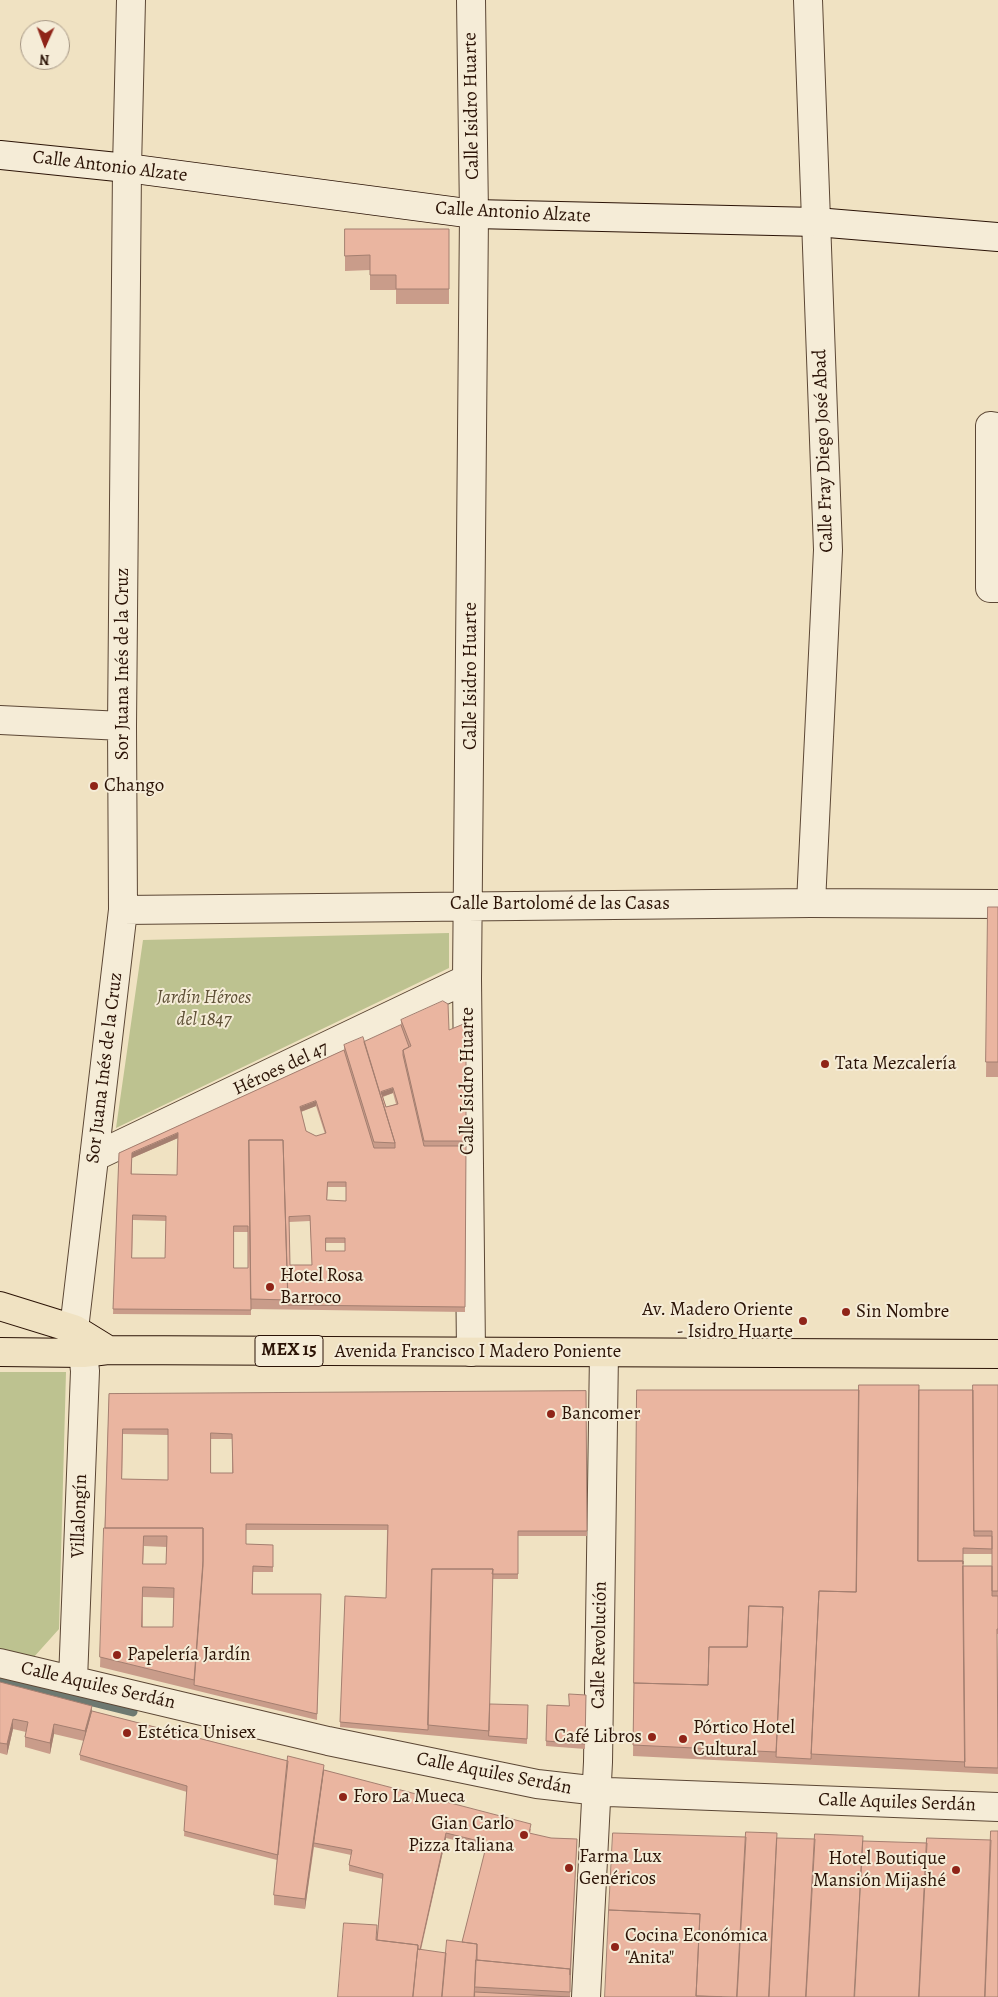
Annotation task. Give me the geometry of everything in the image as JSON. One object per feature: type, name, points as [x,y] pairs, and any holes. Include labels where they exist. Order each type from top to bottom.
[{"type":"main road","name":"MEX 15","points":[[0,1306],[88,1344]]},
{"type":"main road","name":"Avenida Francisco I Madero Poniente","points":[[88,1344],[470,1352],[998,1354]]},
{"type":"main road","name":"MEX 15","points":[[0,1352],[88,1344]]},
{"type":"street","name":"Sor Juana Inés de la Cruz","points":[[88,1344],[94,1157],[123,910],[122,726],[127,168],[131,0]]},
{"type":"street","name":"Calle Isidro Huarte","points":[[470,1352],[467,979],[474,214],[471,0]]},
{"type":"street","name":"Calle Fray Diego José Abad","points":[[808,0],[828,550],[811,902]]},
{"type":"street","name":"Calle Antonio Alzate","points":[[0,155],[127,168],[474,214],[816,222],[998,236]]},
{"type":"street","points":[[998,427],[990,426],[990,588],[998,588]]},
{"type":"street","points":[[0,720],[122,726]]},
{"type":"street","name":"Calle Bartolomé de las Casas","points":[[123,910],[811,902],[998,904]]},
{"type":"street","name":"Héroes del 47","points":[[94,1157],[467,979]]},
{"type":"street","name":"Villalongín","points":[[73,1680],[84,1381],[88,1344]]},
{"type":"street","name":"Calle Revolución","points":[[586,1997],[596,1791],[604,1352]]},
{"type":"street","name":"Calle Aquiles Serdán","points":[[0,1662],[328,1741],[537,1784],[596,1791],[998,1807]]},
{"type":"green space","name":"Jardín Héroes del 1847","points":[[449,933],[449,968],[116,1128],[143,940]]},
{"type":"green space","points":[[0,1372],[66,1372],[59,1629],[33,1658],[0,1651]]},
{"type":"building","points":[[345,229],[449,229],[449,289],[396,289],[396,275],[370,275],[370,255],[345,256]]},
{"type":"building","points":[[988,907],[998,907],[998,1062],[986,1062]]},
{"type":"building","points":[[443,1001],[448,1004],[449,1030],[466,1023],[466,1141],[424,1141],[403,1050],[411,1046],[401,1020]]},
{"type":"building","points":[[401,1025],[409,1047],[403,1050],[403,1055],[424,1146],[466,1146],[465,1307],[288,1305],[283,1140],[249,1140],[251,1310],[113,1309],[119,1153],[344,1050],[374,1148],[395,1148],[364,1042]],"holes":[[[393,1088],[398,1104],[386,1107],[381,1092]],[[316,1101],[326,1133],[316,1136],[306,1131],[300,1107]],[[178,1133],[177,1175],[131,1174],[132,1153]],[[328,1182],[346,1182],[346,1201],[327,1200]],[[133,1215],[166,1216],[165,1258],[132,1258]],[[310,1216],[312,1265],[290,1265],[289,1217]],[[234,1226],[248,1226],[248,1268],[234,1268]],[[326,1238],[345,1238],[345,1251],[326,1251]]]},
{"type":"building","points":[[363,1037],[395,1143],[374,1142],[344,1045]]},
{"type":"building","points":[[249,1140],[283,1140],[288,1300],[251,1299]]},
{"type":"building","points":[[859,1385],[919,1385],[918,1561],[963,1561],[965,1762],[811,1754],[819,1591],[856,1592]]},
{"type":"building","points":[[973,1385],[998,1385],[998,1591],[992,1591],[992,1531],[974,1531]]},
{"type":"building","points":[[637,1390],[859,1390],[856,1592],[819,1591],[811,1759],[776,1757],[783,1607],[749,1606],[747,1647],[709,1647],[708,1685],[634,1683]]},
{"type":"building","points":[[919,1390],[973,1390],[974,1536],[992,1536],[992,1549],[963,1548],[963,1561],[918,1561]]},
{"type":"building","points":[[586,1391],[587,1531],[518,1531],[518,1574],[492,1574],[493,1569],[432,1569],[428,1730],[340,1722],[345,1596],[386,1598],[388,1525],[246,1524],[246,1544],[273,1545],[273,1567],[253,1566],[252,1594],[321,1594],[317,1714],[194,1685],[203,1566],[203,1528],[105,1528],[109,1394]],"holes":[[[123,1429],[168,1429],[168,1480],[122,1479]],[[211,1433],[232,1434],[233,1473],[211,1473]]]},
{"type":"building","points":[[104,1528],[203,1528],[203,1561],[194,1680],[100,1657]],"holes":[[[144,1536],[167,1536],[166,1564],[143,1564]],[[143,1587],[174,1588],[173,1627],[142,1627]]]},
{"type":"building","points":[[963,1566],[992,1566],[992,1596],[998,1596],[998,1768],[965,1767]]},
{"type":"building","points":[[432,1569],[493,1569],[489,1731],[428,1725]]},
{"type":"building","points":[[749,1606],[783,1607],[776,1752],[633,1745],[634,1683],[708,1685],[709,1647],[747,1647]]},
{"type":"building","points":[[0,1682],[92,1706],[85,1731],[54,1724],[50,1743],[25,1737],[28,1722],[13,1719],[7,1744],[0,1743]]},
{"type":"building","points":[[569,1694],[586,1695],[585,1744],[546,1741],[547,1705],[569,1706]]},
{"type":"building","points":[[490,1704],[528,1705],[527,1739],[489,1736]]},
{"type":"building","points":[[92,1711],[288,1761],[278,1855],[184,1831],[187,1786],[80,1755]]},
{"type":"building","points":[[288,1756],[324,1765],[305,1899],[274,1895]]},
{"type":"building","points":[[324,1770],[531,1824],[529,1833],[551,1838],[577,1839],[570,1975],[570,1969],[477,1960],[477,1944],[462,1942],[487,1843],[446,1833],[420,1950],[418,1945],[377,1940],[383,1874],[349,1865],[352,1850],[314,1843]]},
{"type":"building","points":[[991,1831],[998,1831],[998,1997],[985,1997]]},
{"type":"building","points":[[746,1832],[777,1833],[769,1997],[737,1997]]},
{"type":"building","points":[[613,1833],[746,1837],[737,1997],[696,1996],[700,1914],[609,1910]]},
{"type":"building","points":[[815,1834],[863,1836],[854,1997],[806,1997]]},
{"type":"building","points":[[777,1838],[815,1839],[806,1997],[769,1997]]},
{"type":"building","points":[[927,1838],[991,1840],[985,1997],[919,1997]]},
{"type":"building","points":[[863,1841],[927,1843],[919,1997],[855,1997]]},
{"type":"building","points":[[609,1910],[700,1914],[696,1996],[722,1997],[605,1997]]},
{"type":"building","points":[[344,1923],[377,1925],[376,1940],[418,1945],[413,1997],[338,1997]]},
{"type":"building","points":[[447,1940],[477,1944],[474,1997],[442,1997]]},
{"type":"building","points":[[418,1949],[446,1953],[442,1997],[413,1997]]},
{"type":"building","points":[[476,1960],[570,1969],[570,1992],[475,1987]]},
{"type":"building","points":[[475,1992],[570,1997],[475,1997]]},
{"type":"waterway","points":[[0,1679],[133,1712]]},
{"type":"place","name":"Chango","points":[[94,786]]},
{"type":"place","name":"Tata Mezcalería","points":[[825,1064]]},
{"type":"place","name":"Hotel Rosa Barroco","points":[[270,1287]]},
{"type":"place","name":"Sin Nombre","points":[[846,1312]]},
{"type":"place","name":"Av. Madero Oriente - Isidro Huarte","points":[[803,1321]]},
{"type":"place","name":"Bancomer","points":[[551,1414]]},
{"type":"place","name":"Papelería Jardín","points":[[117,1655]]},
{"type":"place","name":"Estética Unisex","points":[[127,1733]]},
{"type":"place","name":"Café Libros","points":[[652,1737]]},
{"type":"place","name":"Pórtico Hotel Cultural","points":[[683,1739]]},
{"type":"place","name":"Foro La Mueca","points":[[343,1797]]},
{"type":"place","name":"Gian Carlo Pizza Italiana","points":[[524,1835]]},
{"type":"place","name":"Farma Lux Genéricos","points":[[569,1868]]},
{"type":"place","name":"Hotel Boutique Mansión Mijashé","points":[[956,1870]]},
{"type":"place","name":"Cocina Económica \"Anita\"","points":[[615,1947]]}]
